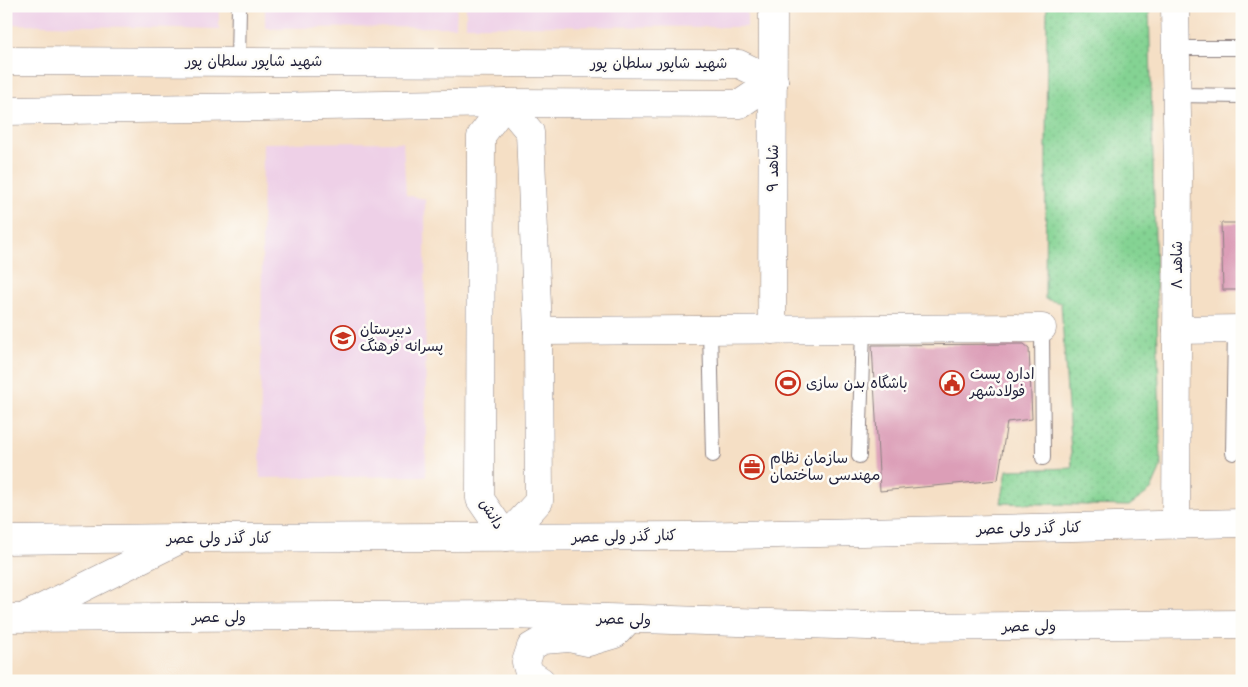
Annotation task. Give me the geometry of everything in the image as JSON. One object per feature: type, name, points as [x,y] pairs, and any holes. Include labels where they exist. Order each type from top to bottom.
[{"type":"street","name":"شاهد ۹","points":[[772,330],[773,6]]},
{"type":"street","name":"شاهد ۸","points":[[1174,6],[1177,95],[1176,524]]},
{"type":"street","name":"شهید شاپور سلطان پور","points":[[6,61],[738,64],[774,81]]},
{"type":"street","points":[[6,111],[506,102],[740,104],[774,81]]},
{"type":"street","name":"دانش","points":[[506,102],[530,132],[538,331],[539,501],[506,538],[480,499],[481,136],[506,102]]},
{"type":"street","points":[[538,331],[1042,328]]},
{"type":"street","points":[[1177,330],[1238,329]]},
{"type":"street","name":"کنار گذر ولی عصر","points":[[6,540],[691,536],[1242,523]]},
{"type":"street","points":[[14,618],[183,538]]},
{"type":"street","name":"ولی عصر","points":[[14,618],[510,615],[898,628],[1242,624]]},
{"type":"street","points":[[540,681],[529,673],[527,668],[526,662],[531,647],[543,640],[569,638],[588,642],[615,634],[630,619]]},
{"type":"lane","points":[[238,61],[239,6]]},
{"type":"lane","points":[[1175,48],[1242,48]]},
{"type":"lane","points":[[1177,95],[1242,96]]},
{"type":"lane","points":[[1042,328],[1043,458]]},
{"type":"lane","points":[[859,456],[862,329]]},
{"type":"lane","points":[[1232,453],[1238,329]]},
{"type":"lane","points":[[710,330],[713,455]]},
{"type":"shaded area","points":[[6,6],[219,6],[219,29],[6,24]]},
{"type":"shaded area","points":[[265,6],[457,6],[456,27],[265,28]]},
{"type":"shaded area","points":[[466,6],[747,6],[747,27],[466,26]]},
{"type":"shaded area","name":"دبیرستان پسرانه فرهنگ","points":[[403,142],[406,195],[425,199],[426,476],[260,478],[263,143]]},
{"type":"green space","points":[[1047,6],[1149,6],[1161,467],[1151,490],[1129,506],[1001,503],[1007,470],[1072,468],[1061,303],[1045,299]]},
{"type":"building","points":[[1221,223],[1242,223],[1242,290],[1223,290]]},
{"type":"building","name":"اداره پست فولادشهر","points":[[1024,344],[1029,348],[1032,419],[1007,422],[998,480],[880,491],[872,345]]},
{"type":"place","name":"دبیرستان پسرانه فرهنگ","points":[[343,338]]},
{"type":"place","name":"باشگاه بدن سازی","points":[[788,383]]},
{"type":"place","name":"اداره پست فولادشهر","points":[[952,383]]},
{"type":"place","name":"سازمان نظام مهندسی ساختمان","points":[[752,467]]}]
